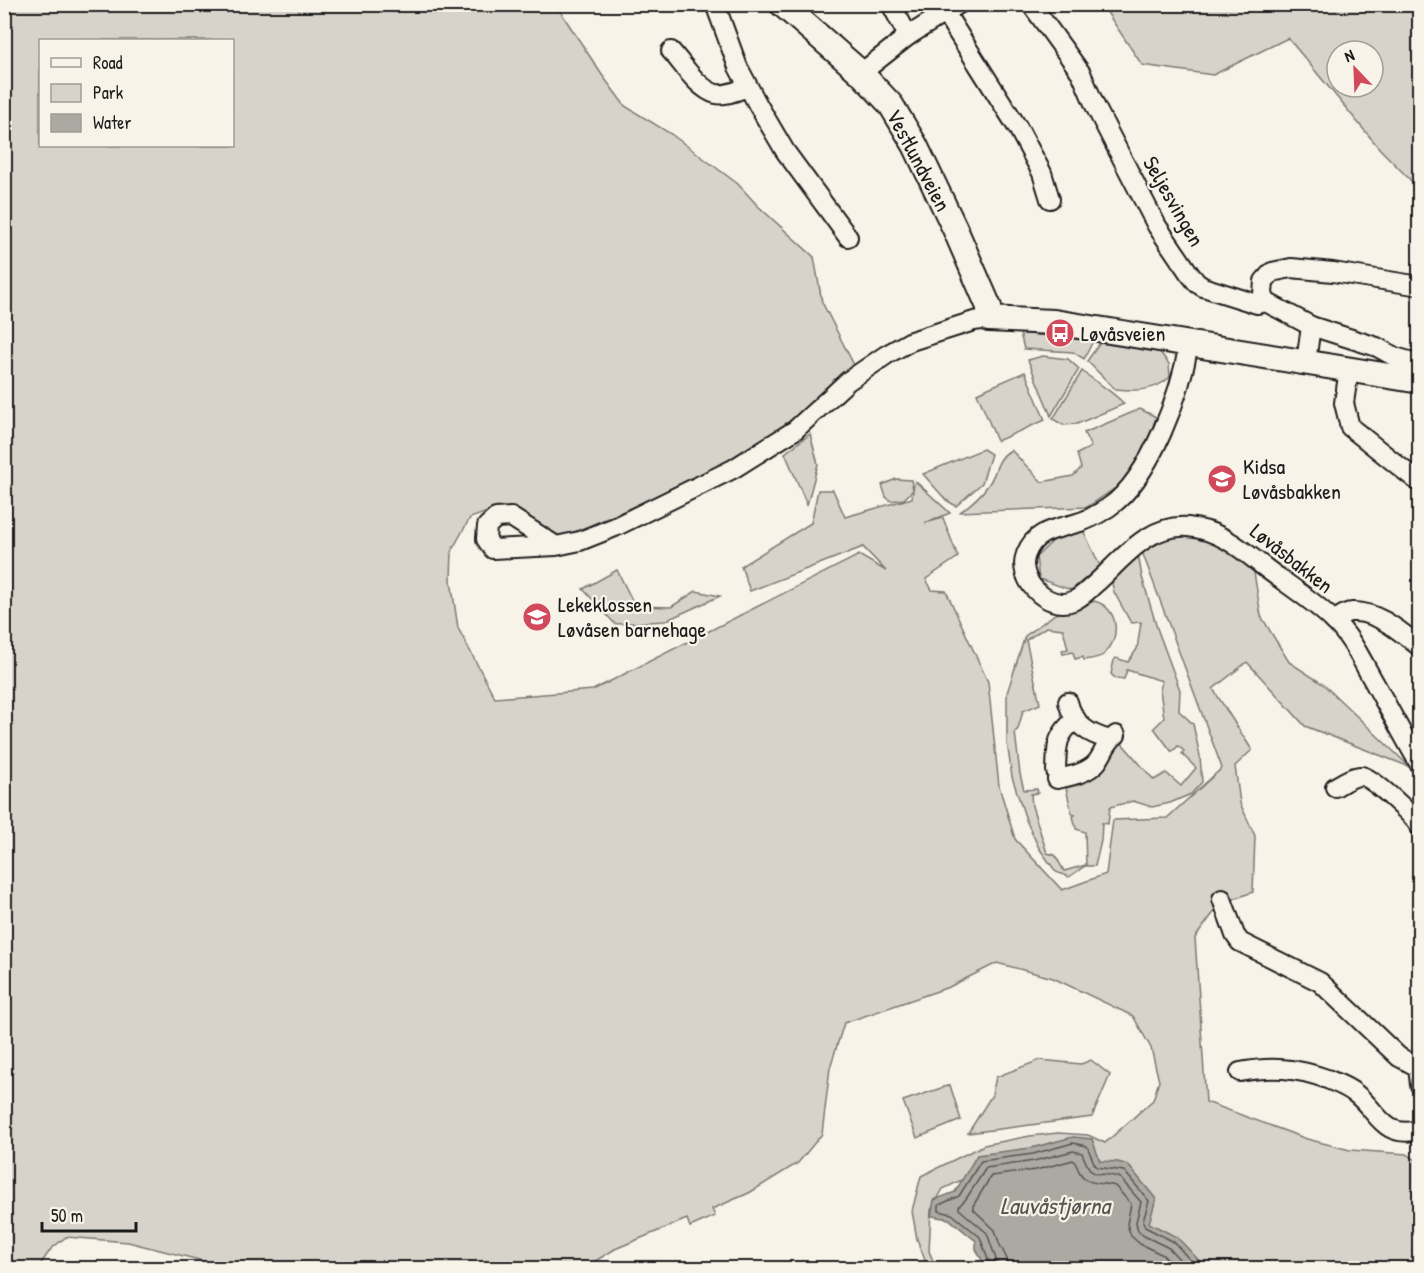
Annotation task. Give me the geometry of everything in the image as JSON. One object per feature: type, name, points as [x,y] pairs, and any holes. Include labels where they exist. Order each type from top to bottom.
[{"type":"main road","name":"Vestlundveien","points":[[782,4],[861,73],[891,105],[915,145],[955,228],[988,307],[989,319]]},
{"type":"main road","points":[[989,319],[1054,322],[1419,381]]},
{"type":"street","points":[[715,4],[748,87],[785,151],[848,237]]},
{"type":"street","points":[[891,4],[908,32],[908,36]]},
{"type":"street","points":[[861,73],[908,36],[959,4]]},
{"type":"street","name":"Seljesvingen","points":[[1031,4],[1081,73],[1096,108],[1147,208],[1197,283],[1257,304],[1266,302],[1311,326]]},
{"type":"street","points":[[943,15],[949,19],[1018,128],[1042,173],[1050,199]]},
{"type":"street","points":[[671,51],[701,85],[716,94],[731,93],[748,87]]},
{"type":"street","points":[[1266,302],[1263,294],[1264,281],[1272,272],[1291,268],[1333,272],[1419,286]]},
{"type":"street","points":[[556,546],[580,541],[615,527],[733,469],[795,430],[848,381],[911,341],[989,319]]},
{"type":"street","points":[[1306,362],[1311,326],[1377,346],[1395,357],[1419,364]]},
{"type":"street","name":"Løvåsbakken","points":[[1189,343],[1169,411],[1156,446],[1143,471],[1131,488],[1110,506],[1078,523],[1044,532],[1034,540],[1025,555],[1023,566],[1026,578],[1040,594],[1060,602],[1072,601],[1089,589],[1132,548],[1157,532],[1189,527],[1216,533],[1233,543],[1334,621],[1356,650],[1419,765]]},
{"type":"street","points":[[1349,369],[1344,403],[1350,427],[1419,483]]},
{"type":"street","name":"Løvåsbakken","points":[[1334,621],[1349,612],[1365,613],[1391,626],[1419,647]]},
{"type":"street","points":[[1068,702],[1076,719],[1088,732],[1113,738],[1095,764],[1078,774],[1057,775],[1058,738],[1076,719]]},
{"type":"street","points":[[1335,787],[1359,776],[1370,779],[1411,814],[1419,827]]},
{"type":"street","points":[[1222,899],[1235,935],[1240,942],[1320,981],[1399,1057],[1419,1073]]},
{"type":"street","points":[[1240,1072],[1288,1068],[1311,1073],[1357,1094],[1390,1130],[1405,1132],[1419,1130]]},
{"type":"green space","points":[[5,5],[564,5],[558,8],[625,106],[671,134],[738,184],[758,206],[814,257],[822,302],[854,365],[799,414],[744,452],[715,468],[654,498],[562,537],[502,507],[470,518],[452,550],[451,580],[458,628],[495,698],[593,690],[859,555],[886,571],[863,547],[750,591],[741,566],[811,523],[818,490],[833,490],[845,517],[912,498],[913,490],[904,499],[891,501],[886,497],[882,485],[896,479],[911,480],[913,489],[915,481],[950,513],[925,523],[943,518],[958,557],[926,579],[932,590],[946,591],[988,682],[999,786],[1015,839],[1062,890],[1106,874],[1113,820],[1167,818],[1222,768],[1141,549],[1189,527],[1253,566],[1261,616],[1289,662],[1323,684],[1410,767],[1305,726],[1247,662],[1213,689],[1252,750],[1235,766],[1240,803],[1255,836],[1253,892],[1220,904],[1195,938],[1206,1102],[1307,1139],[1350,1150],[1407,1154],[1416,1160],[1420,1207],[1420,1267],[1418,1268],[1189,1268],[1016,1153],[943,1189],[931,1210],[929,1251],[936,1268],[928,1268],[917,1239],[912,1211],[921,1176],[984,1145],[1030,1136],[1058,1133],[1088,1135],[1105,1143],[1153,1100],[1159,1081],[1151,1048],[1133,1016],[1053,978],[997,963],[949,987],[844,1023],[830,1068],[822,1134],[798,1163],[749,1193],[712,1209],[715,1216],[690,1227],[687,1219],[615,1249],[584,1268],[231,1268],[128,1242],[66,1237],[51,1249],[38,1268],[5,1268]]},
{"type":"green space","points":[[1102,5],[1419,5],[1419,189],[1379,148],[1338,99],[1385,99],[1385,39],[1325,39],[1325,83],[1288,38],[1213,75],[1142,65]]},
{"type":"green space","points":[[1020,333],[1093,341],[1084,359],[1073,352],[1024,349]]},
{"type":"green space","points":[[1100,343],[1160,352],[1169,364],[1170,377],[1151,388],[1115,389],[1087,361]]},
{"type":"green space","points":[[1043,356],[1068,359],[1079,369],[1051,416],[1028,360]]},
{"type":"green space","points":[[1082,371],[1124,404],[1077,424],[1063,425],[1053,419]]},
{"type":"green space","points":[[1025,372],[1045,420],[997,441],[977,393]]},
{"type":"green space","points":[[1140,409],[1156,417],[1149,439],[1123,483],[1087,507],[960,512],[982,493],[1002,457],[1011,450],[1042,482],[1073,476],[1081,468],[1077,454],[1091,447],[1084,433]]},
{"type":"green space","points":[[810,434],[818,464],[807,505],[785,453]]},
{"type":"green space","points":[[983,449],[991,454],[982,483],[956,506],[946,500],[923,474]]},
{"type":"green space","points":[[1083,530],[1100,566],[1071,590],[1039,579],[1036,557],[1055,539]]},
{"type":"green space","points":[[1138,554],[1142,577],[1157,628],[1180,690],[1179,711],[1193,724],[1200,756],[1202,782],[1191,794],[1170,803],[1152,807],[1133,801],[1110,807],[1108,824],[1102,823],[1101,841],[1095,866],[1085,866],[1069,877],[1056,872],[1039,848],[1026,820],[1012,777],[1007,742],[1007,693],[1025,636],[1055,614],[1078,609],[1094,601],[1109,610],[1115,624],[1113,641],[1109,648],[1103,655],[1092,659],[1084,660],[1083,657],[1075,659],[1073,652],[1063,654],[1062,650],[1068,649],[1063,629],[1046,627],[1026,640],[1040,704],[1023,711],[1015,732],[1020,774],[1024,790],[1037,789],[1038,793],[1031,794],[1032,806],[1047,853],[1055,855],[1064,871],[1086,865],[1085,832],[1076,829],[1073,816],[1075,815],[1072,814],[1066,788],[1085,783],[1119,740],[1154,780],[1166,773],[1181,786],[1196,768],[1182,754],[1184,751],[1178,746],[1172,752],[1154,728],[1164,718],[1160,690],[1162,681],[1127,670],[1124,679],[1115,678],[1111,674],[1116,658],[1128,662],[1137,649],[1141,622],[1131,623],[1114,592],[1111,579]]},
{"type":"green space","points":[[617,570],[635,606],[671,607],[696,591],[720,596],[665,621],[615,624],[583,589]]},
{"type":"green space","points":[[1040,1060],[1081,1064],[1091,1060],[1110,1075],[1092,1117],[968,1133],[992,1095],[996,1077]]},
{"type":"green space","points":[[950,1085],[961,1120],[917,1138],[903,1101]]},
{"type":"water","name":"Lauvåstjørna","points":[[1073,1137],[1092,1139],[1100,1161],[1128,1165],[1156,1199],[1149,1223],[1177,1237],[1206,1268],[986,1268],[976,1249],[976,1241],[949,1219],[931,1216],[934,1200],[955,1192],[977,1155],[1031,1148]]},
{"type":"place","name":"Løvåsveien","points":[[1060,333]]},
{"type":"place","name":"Kidsa Løvåsbakken","points":[[1222,479]]},
{"type":"place","name":"Lekeklossen Løvåsen barnehage","points":[[537,617]]}]
